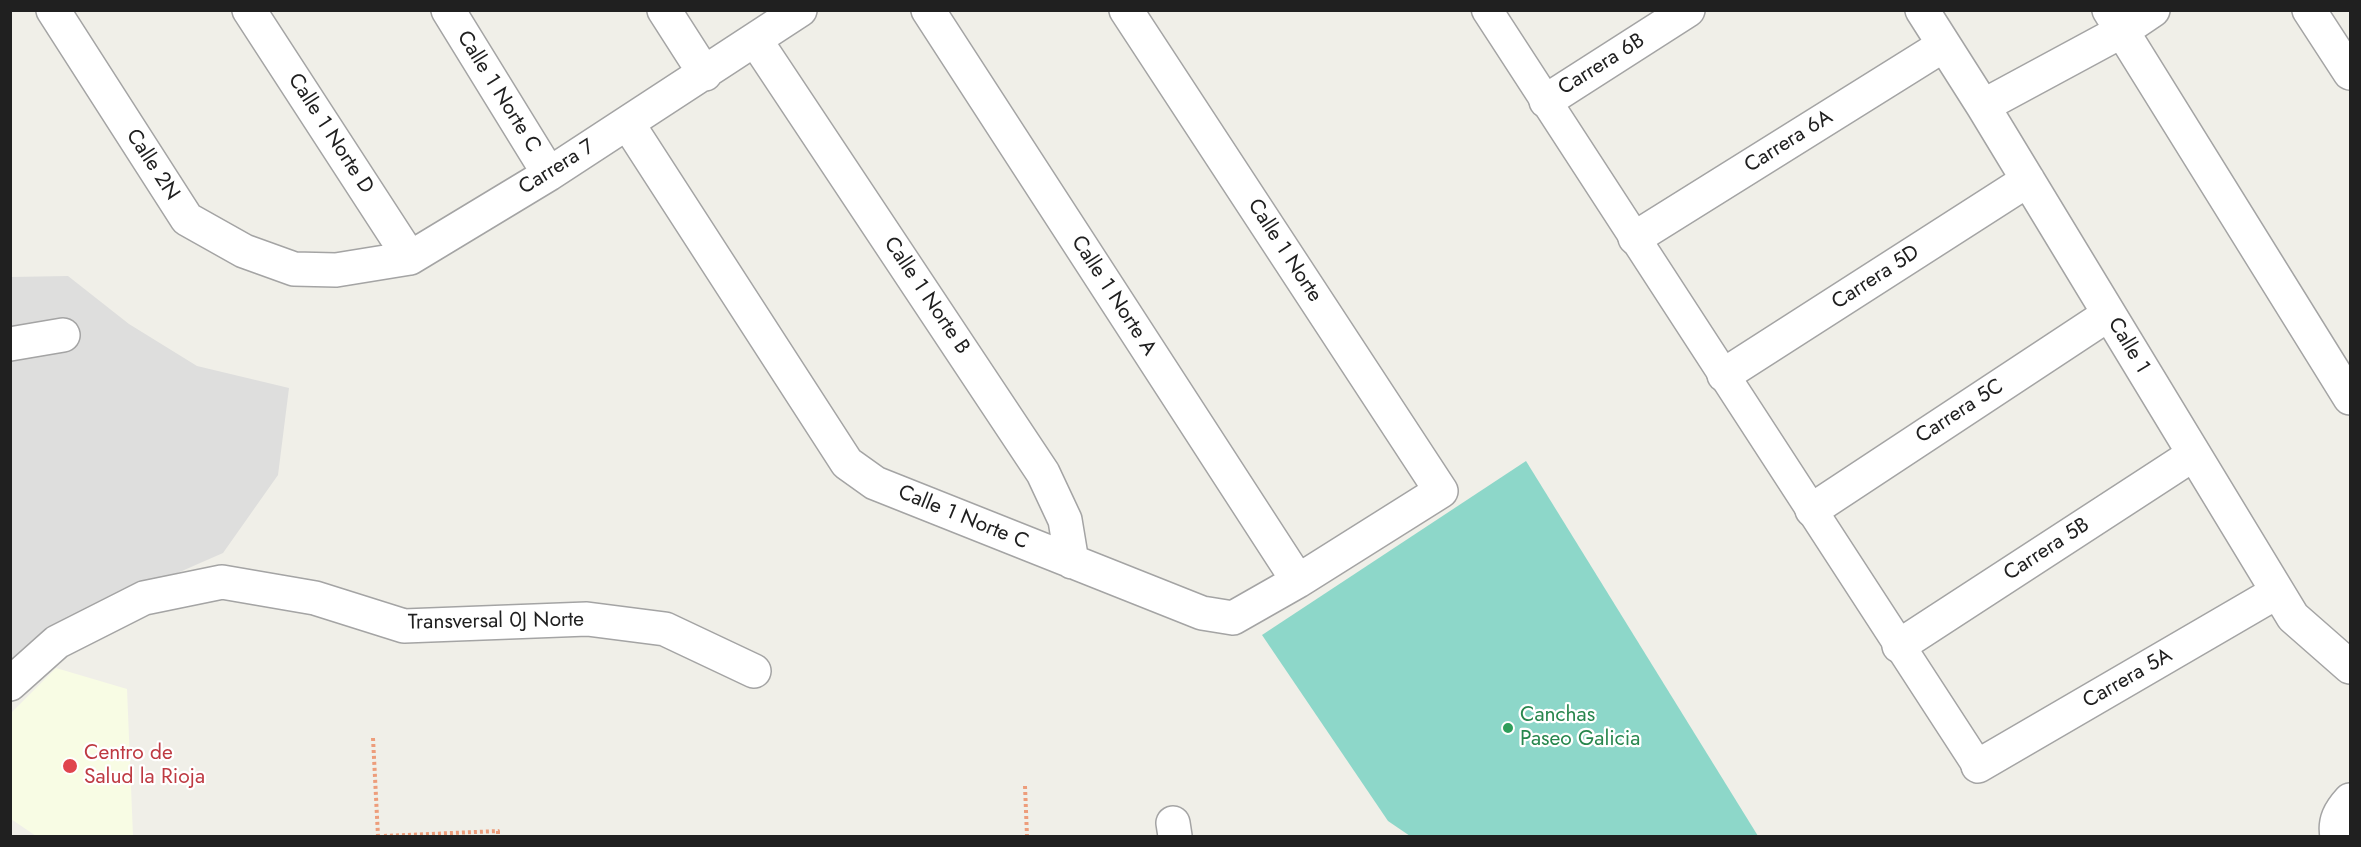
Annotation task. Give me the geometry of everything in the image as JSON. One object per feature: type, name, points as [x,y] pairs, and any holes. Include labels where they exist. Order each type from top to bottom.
[{"type":"street","name":"Calle 2N","points":[[53,10],[187,219],[244,251],[294,269]]},
{"type":"street","name":"Calle 1 Norte D","points":[[249,10],[410,258]]},
{"type":"street","name":"Calle 1 Norte C","points":[[448,10],[549,174]]},
{"type":"street","points":[[664,10],[705,74]]},
{"type":"street","name":"Carrera 7","points":[[294,269],[336,270],[410,258],[628,124],[800,10]]},
{"type":"street","name":"Calle 1 Norte A","points":[[928,10],[1298,581]]},
{"type":"street","name":"Calle 1 Norte","points":[[1126,10],[1441,491]]},
{"type":"street","points":[[1487,10],[1978,766]]},
{"type":"street","name":"Carrera 6B","points":[[1546,101],[1688,10]]},
{"type":"street","name":"Calle 1","points":[[1922,10],[1983,106],[2293,617],[2350,666]]},
{"type":"street","points":[[1983,106],[2115,21],[2153,10]]},
{"type":"street","points":[[2309,10],[2350,73]]},
{"type":"street","points":[[2115,21],[2350,398]]},
{"type":"street","name":"Calle 1 Norte B","points":[[756,41],[1043,473],[1065,520],[1072,562]]},
{"type":"street","name":"Carrera 6A","points":[[1635,238],[1944,45]]},
{"type":"street","name":"Calle 1 Norte C","points":[[628,124],[847,463],[875,483],[1202,614],[1233,618],[1298,581],[1441,491]]},
{"type":"street","name":"Carrera 5D","points":[[1724,375],[2028,180]]},
{"type":"street","name":"Carrera 5C","points":[[1812,510],[2109,314]]},
{"type":"street","points":[[10,344],[63,335]]},
{"type":"street","name":"Carrera 5B","points":[[1899,645],[2194,454]]},
{"type":"street","name":"Transversal 0J Norte","points":[[10,684],[57,642],[144,598],[222,582],[315,598],[404,626],[587,619],[665,629],[754,671]]},
{"type":"street","name":"Carrera 5A","points":[[1978,766],[2277,591]]},
{"type":"street","points":[[2337,837],[2335,826],[2342,810],[2350,800]]},
{"type":"path","points":[[373,738],[378,837]]},
{"type":"path","points":[[1025,786],[1027,837]]},
{"type":"path","points":[[384,837],[498,831],[498,837]]},
{"type":"shaded area","points":[[68,276],[129,324],[197,366],[289,388],[278,475],[223,553],[118,599],[69,616],[11,672],[11,277]]},
{"type":"shaded area","name":"Canchas Paseo Galicia","points":[[1526,461],[1758,836],[1410,836],[1388,821],[1262,635]]},
{"type":"shaded area","name":"Centro de Salud la Rioja","points":[[56,668],[127,689],[133,836],[36,836],[11,819],[11,713]]},
{"type":"place","name":"Canchas Paseo Galicia","points":[[1508,728]]},
{"type":"place","name":"Centro de Salud la Rioja","points":[[70,766]]}]
